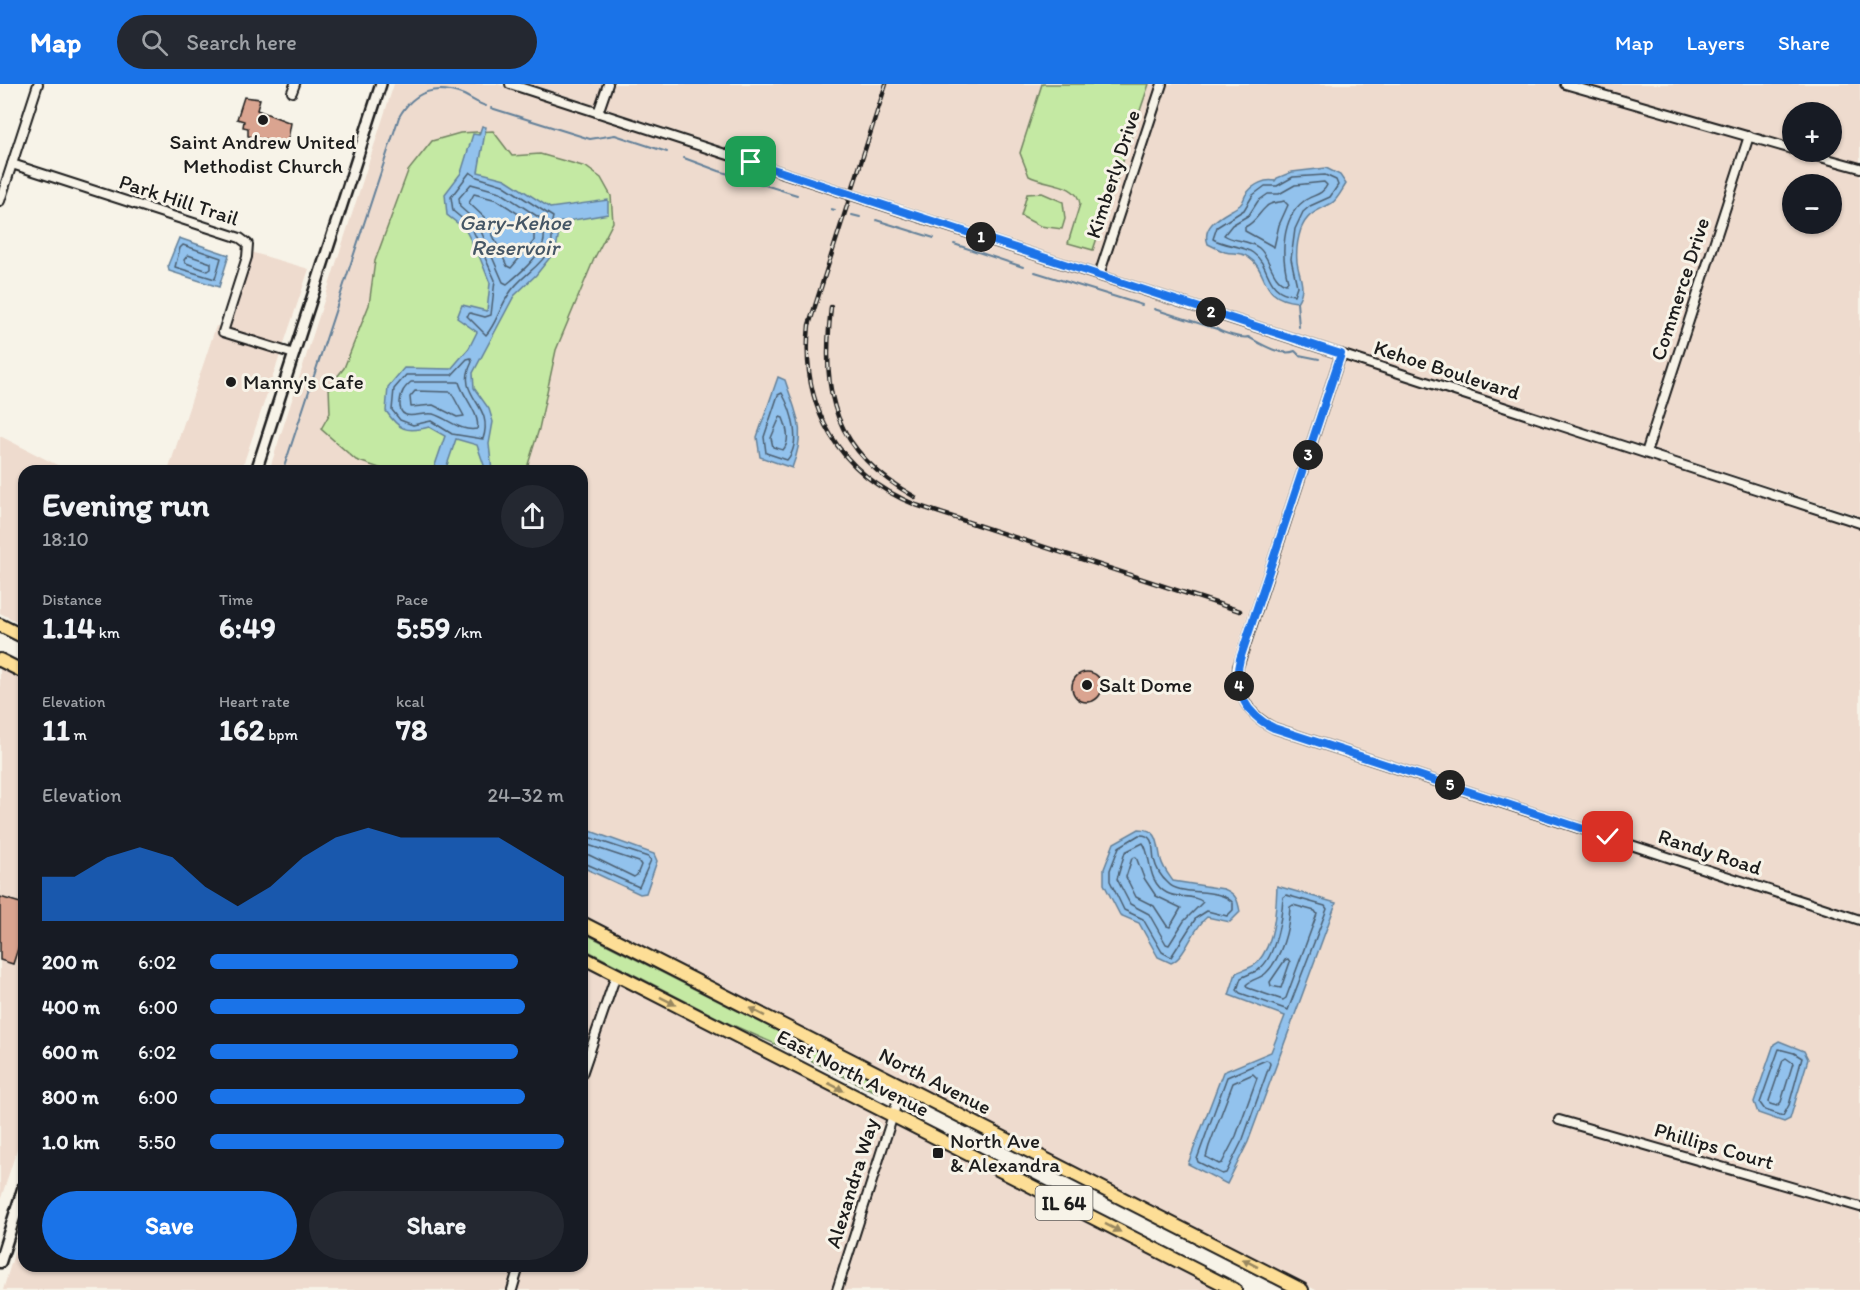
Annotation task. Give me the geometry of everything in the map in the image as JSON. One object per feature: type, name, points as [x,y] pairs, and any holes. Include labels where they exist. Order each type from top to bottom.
[{"type":"main road","points":[[0,625],[18,634]]},
{"type":"main road","points":[[0,660],[18,669]]},
{"type":"main road","name":"North Avenue","points":[[588,926],[1302,1290]]},
{"type":"main road","name":"East North Avenue","points":[[588,960],[1235,1290]]},
{"type":"main road","points":[[0,1262],[4,1240],[18,1202]]},
{"type":"street","points":[[0,201],[38,84]]},
{"type":"street","points":[[258,465],[381,84]]},
{"type":"street","name":"Kehoe Boulevard","points":[[510,84],[1860,523]]},
{"type":"street","points":[[598,113],[608,84]]},
{"type":"street","name":"Kimberly Drive","points":[[1099,275],[1162,84]]},
{"type":"street","points":[[1565,84],[1782,146]]},
{"type":"street","name":"Commerce Drive","points":[[1646,453],[1749,136]]},
{"type":"street","points":[[1838,162],[1860,168]]},
{"type":"street","name":"Park Hill Trail","points":[[12,164],[233,235],[244,241],[248,244],[247,257],[223,332],[294,354]]},
{"type":"street","name":"Randy Road","points":[[1341,354],[1238,668],[1239,694],[1256,717],[1274,728],[1860,920]]},
{"type":"street","points":[[588,1057],[616,975]]},
{"type":"street","name":"Alexandra Way","points":[[837,1290],[902,1087]]},
{"type":"street","name":"Phillips Court","points":[[1559,1120],[1860,1207]]},
{"type":"street","points":[[512,1290],[517,1272]]},
{"type":"shaded area","points":[[394,84],[497,84],[1860,528],[1860,1290],[1316,1290],[588,917],[588,465],[271,465]]},
{"type":"shaded area","points":[[530,84],[1860,84],[1860,516],[1543,414]]},
{"type":"shaded area","points":[[244,250],[309,269],[243,465],[170,465],[216,326],[220,327]]},
{"type":"shaded area","points":[[0,436],[57,465],[18,465],[18,622],[0,613]]},
{"type":"shaded area","points":[[0,665],[18,674],[18,1146],[0,1201]]},
{"type":"shaded area","points":[[588,965],[1220,1290],[3,1290],[18,1241],[18,1272],[588,1272]]},
{"type":"green space","points":[[1042,84],[1149,84],[1093,250],[1068,243],[1080,204],[1078,197],[1067,188],[1029,176],[1020,153]]},
{"type":"green space","points":[[493,131],[512,156],[540,154],[586,167],[601,178],[611,196],[613,222],[594,259],[556,350],[539,429],[528,465],[371,465],[356,460],[321,429],[330,413],[329,387],[344,368],[369,305],[375,261],[408,171],[432,141],[460,133]]},
{"type":"green space","points":[[1042,193],[1063,202],[1065,219],[1062,229],[1040,226],[1021,216],[1027,194]]},
{"type":"green space","points":[[588,935],[868,1077],[883,1087],[880,1093],[867,1088],[728,1023],[588,951]]},
{"type":"water","name":"Gary-Kehoe Reservoir","points":[[482,126],[486,127],[478,172],[505,179],[550,208],[608,200],[608,214],[556,223],[559,231],[556,250],[536,275],[514,296],[473,373],[474,388],[489,409],[493,422],[489,444],[491,465],[484,465],[477,445],[456,439],[447,465],[435,465],[445,436],[429,427],[409,430],[399,426],[386,411],[388,387],[404,368],[451,369],[469,348],[477,332],[457,318],[462,305],[487,311],[490,283],[465,229],[447,215],[445,194],[461,173],[473,134],[479,135]]},
{"type":"water","points":[[1326,168],[1340,175],[1346,184],[1334,202],[1310,215],[1301,229],[1297,262],[1302,292],[1297,302],[1284,299],[1270,290],[1255,263],[1245,255],[1225,252],[1208,244],[1208,230],[1211,225],[1240,205],[1247,193],[1256,185],[1275,181],[1292,172]]},
{"type":"water","points":[[179,238],[229,255],[219,287],[169,271],[168,265]]},
{"type":"water","points":[[778,377],[785,380],[799,423],[799,443],[792,468],[760,457],[757,437]]},
{"type":"water","points":[[1139,829],[1154,835],[1162,863],[1173,881],[1224,889],[1234,895],[1240,912],[1230,922],[1207,917],[1197,928],[1181,955],[1171,963],[1158,957],[1139,923],[1120,915],[1104,884],[1104,869],[1114,843]]},
{"type":"water","points":[[588,830],[654,854],[657,861],[646,893],[640,894],[588,870]]},
{"type":"water","points":[[1277,886],[1336,903],[1248,1142],[1227,1184],[1188,1164],[1223,1072],[1271,1052],[1285,1016],[1229,995],[1236,973],[1257,963],[1268,946],[1276,906]]},
{"type":"water","points":[[1779,1041],[1804,1051],[1808,1059],[1790,1119],[1784,1122],[1758,1113],[1754,1102],[1774,1044]]},
{"type":"building","name":"Saint Andrew United Methodist Church","points":[[244,97],[260,99],[257,110],[291,123],[287,145],[248,136],[248,128],[243,127],[244,121],[237,119]]},
{"type":"building","name":"Salt Dome","points":[[1087,672],[1098,676],[1102,687],[1098,698],[1087,702],[1076,698],[1072,687],[1076,676]]},
{"type":"building","points":[[0,897],[18,902],[18,949],[13,964],[0,960]]},
{"type":"waterway","points":[[285,464],[399,117],[411,101],[426,92],[435,90],[464,95],[486,106]]},
{"type":"waterway","points":[[491,108],[590,139],[615,135],[667,152]]},
{"type":"waterway","points":[[684,158],[797,195]]},
{"type":"waterway","points":[[831,209],[835,210]]},
{"type":"waterway","points":[[852,215],[860,217]]},
{"type":"waterway","points":[[876,220],[934,238]]},
{"type":"waterway","points":[[954,244],[1023,267]]},
{"type":"waterway","points":[[1035,272],[1142,305]]},
{"type":"waterway","points":[[1297,302],[1299,327]]},
{"type":"waterway","points":[[1154,309],[1232,335],[1248,337],[1277,351],[1295,351],[1299,355],[1319,359]]},
{"type":"railway","points":[[886,84],[809,325],[808,355],[811,384],[830,434],[846,456],[866,475],[889,492],[916,505],[1240,611]]},
{"type":"railway","points":[[831,307],[828,367],[838,418],[850,440],[866,460],[887,479],[915,497]]},
{"type":"place","name":"Saint Andrew United Methodist Church","points":[[263,120]]},
{"type":"place","name":"Manny's Cafe","points":[[231,382]]},
{"type":"place","name":"Salt Dome","points":[[1087,685]]},
{"type":"place","name":"North Ave & Alexandra","points":[[938,1153]]},
{"type":"route","points":[[751,162],[1341,354],[1240,659],[1239,694],[1256,717],[1274,728],[1608,837]]}]
